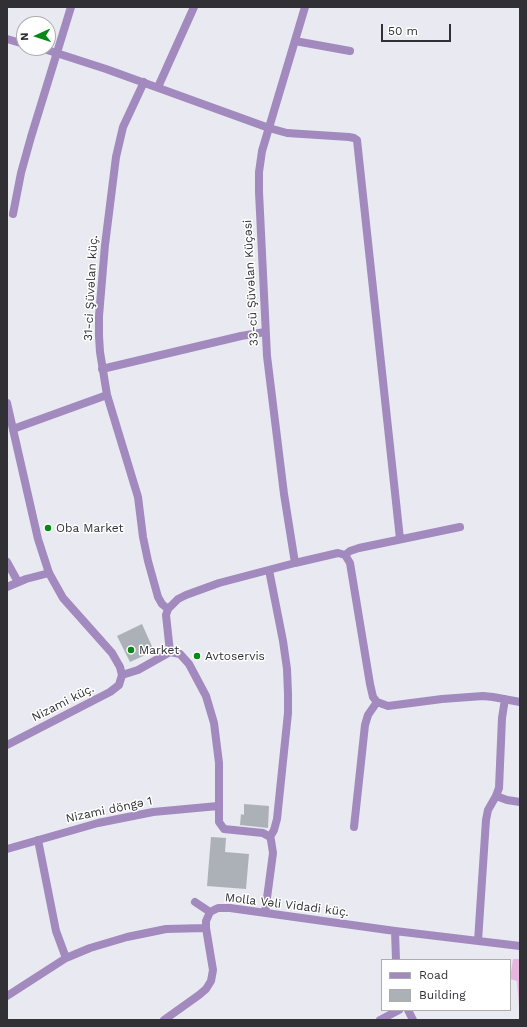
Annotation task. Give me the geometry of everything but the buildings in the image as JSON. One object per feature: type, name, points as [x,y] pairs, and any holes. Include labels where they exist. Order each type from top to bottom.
[{"type":"street","points":[[13,214],[21,173],[31,137],[71,7]]},
{"type":"street","points":[[158,87],[194,7]]},
{"type":"street","name":"33-cü Şüvəlan Küçəsi","points":[[295,563],[284,494],[265,332],[259,172],[262,151],[305,7]]},
{"type":"street","points":[[295,41],[350,51]]},
{"type":"street","points":[[58,52],[269,128],[287,133],[349,137],[357,140],[400,538]]},
{"type":"street","name":"31-ci Şüvəlan küç.","points":[[144,82],[123,127],[116,157],[106,226],[99,316],[100,352],[107,395],[135,482],[148,561],[158,597],[168,610]]},
{"type":"street","points":[[102,369],[241,336],[265,332]]},
{"type":"street","points":[[10,430],[107,395]]},
{"type":"street","points":[[7,403],[10,430],[38,538],[49,573],[63,598],[112,653],[117,660],[122,675],[138,670],[170,652],[180,654],[189,664],[201,685],[210,709],[216,740],[219,763],[218,806],[220,822],[224,829],[263,833],[270,837],[272,844],[273,853],[265,913]]},
{"type":"street","points":[[345,555],[350,551],[359,548],[400,538],[460,527]]},
{"type":"street","points":[[170,652],[166,619],[168,610],[178,599],[219,583],[338,553],[345,555],[351,567],[370,684],[373,697],[376,702],[388,706],[469,697],[493,697],[520,702]]},
{"type":"street","points":[[7,562],[18,582]]},
{"type":"street","points":[[269,570],[283,641],[287,669],[288,694],[288,714],[277,819],[270,837]]},
{"type":"street","points":[[7,587],[18,582],[49,573]]},
{"type":"street","name":"Nizami küç.","points":[[7,745],[110,692],[119,685],[122,675]]},
{"type":"street","points":[[478,941],[486,820],[488,810],[496,796],[500,779],[502,718],[505,699]]},
{"type":"street","points":[[354,827],[365,725],[368,714],[376,702]]},
{"type":"street","points":[[496,796],[507,800],[520,802]]},
{"type":"street","name":"Nizami döngə 1","points":[[7,849],[86,826],[153,812],[218,806]]},
{"type":"street","points":[[38,840],[56,931],[66,958]]},
{"type":"street","points":[[194,902],[210,912]]},
{"type":"street","name":"Molla Vəli Vidadi küç.","points":[[206,928],[206,920],[210,912],[214,909],[223,908],[520,946]]},
{"type":"street","points":[[7,996],[66,958],[90,948],[127,937],[172,928],[206,928],[212,970],[211,981],[199,995],[164,1020]]},
{"type":"street","points":[[395,931],[396,959]]},
{"type":"street","points":[[380,1020],[397,1011]]},
{"type":"street","points":[[408,1011],[413,1020]]},
{"type":"shaded area","points":[[513,959],[520,959],[520,1020],[517,981],[511,979]]},
{"type":"place","name":"Oba Market","points":[[48,528]]},
{"type":"place","name":"Market","points":[[131,650]]},
{"type":"place","name":"Avtoservis","points":[[197,656]]}]
